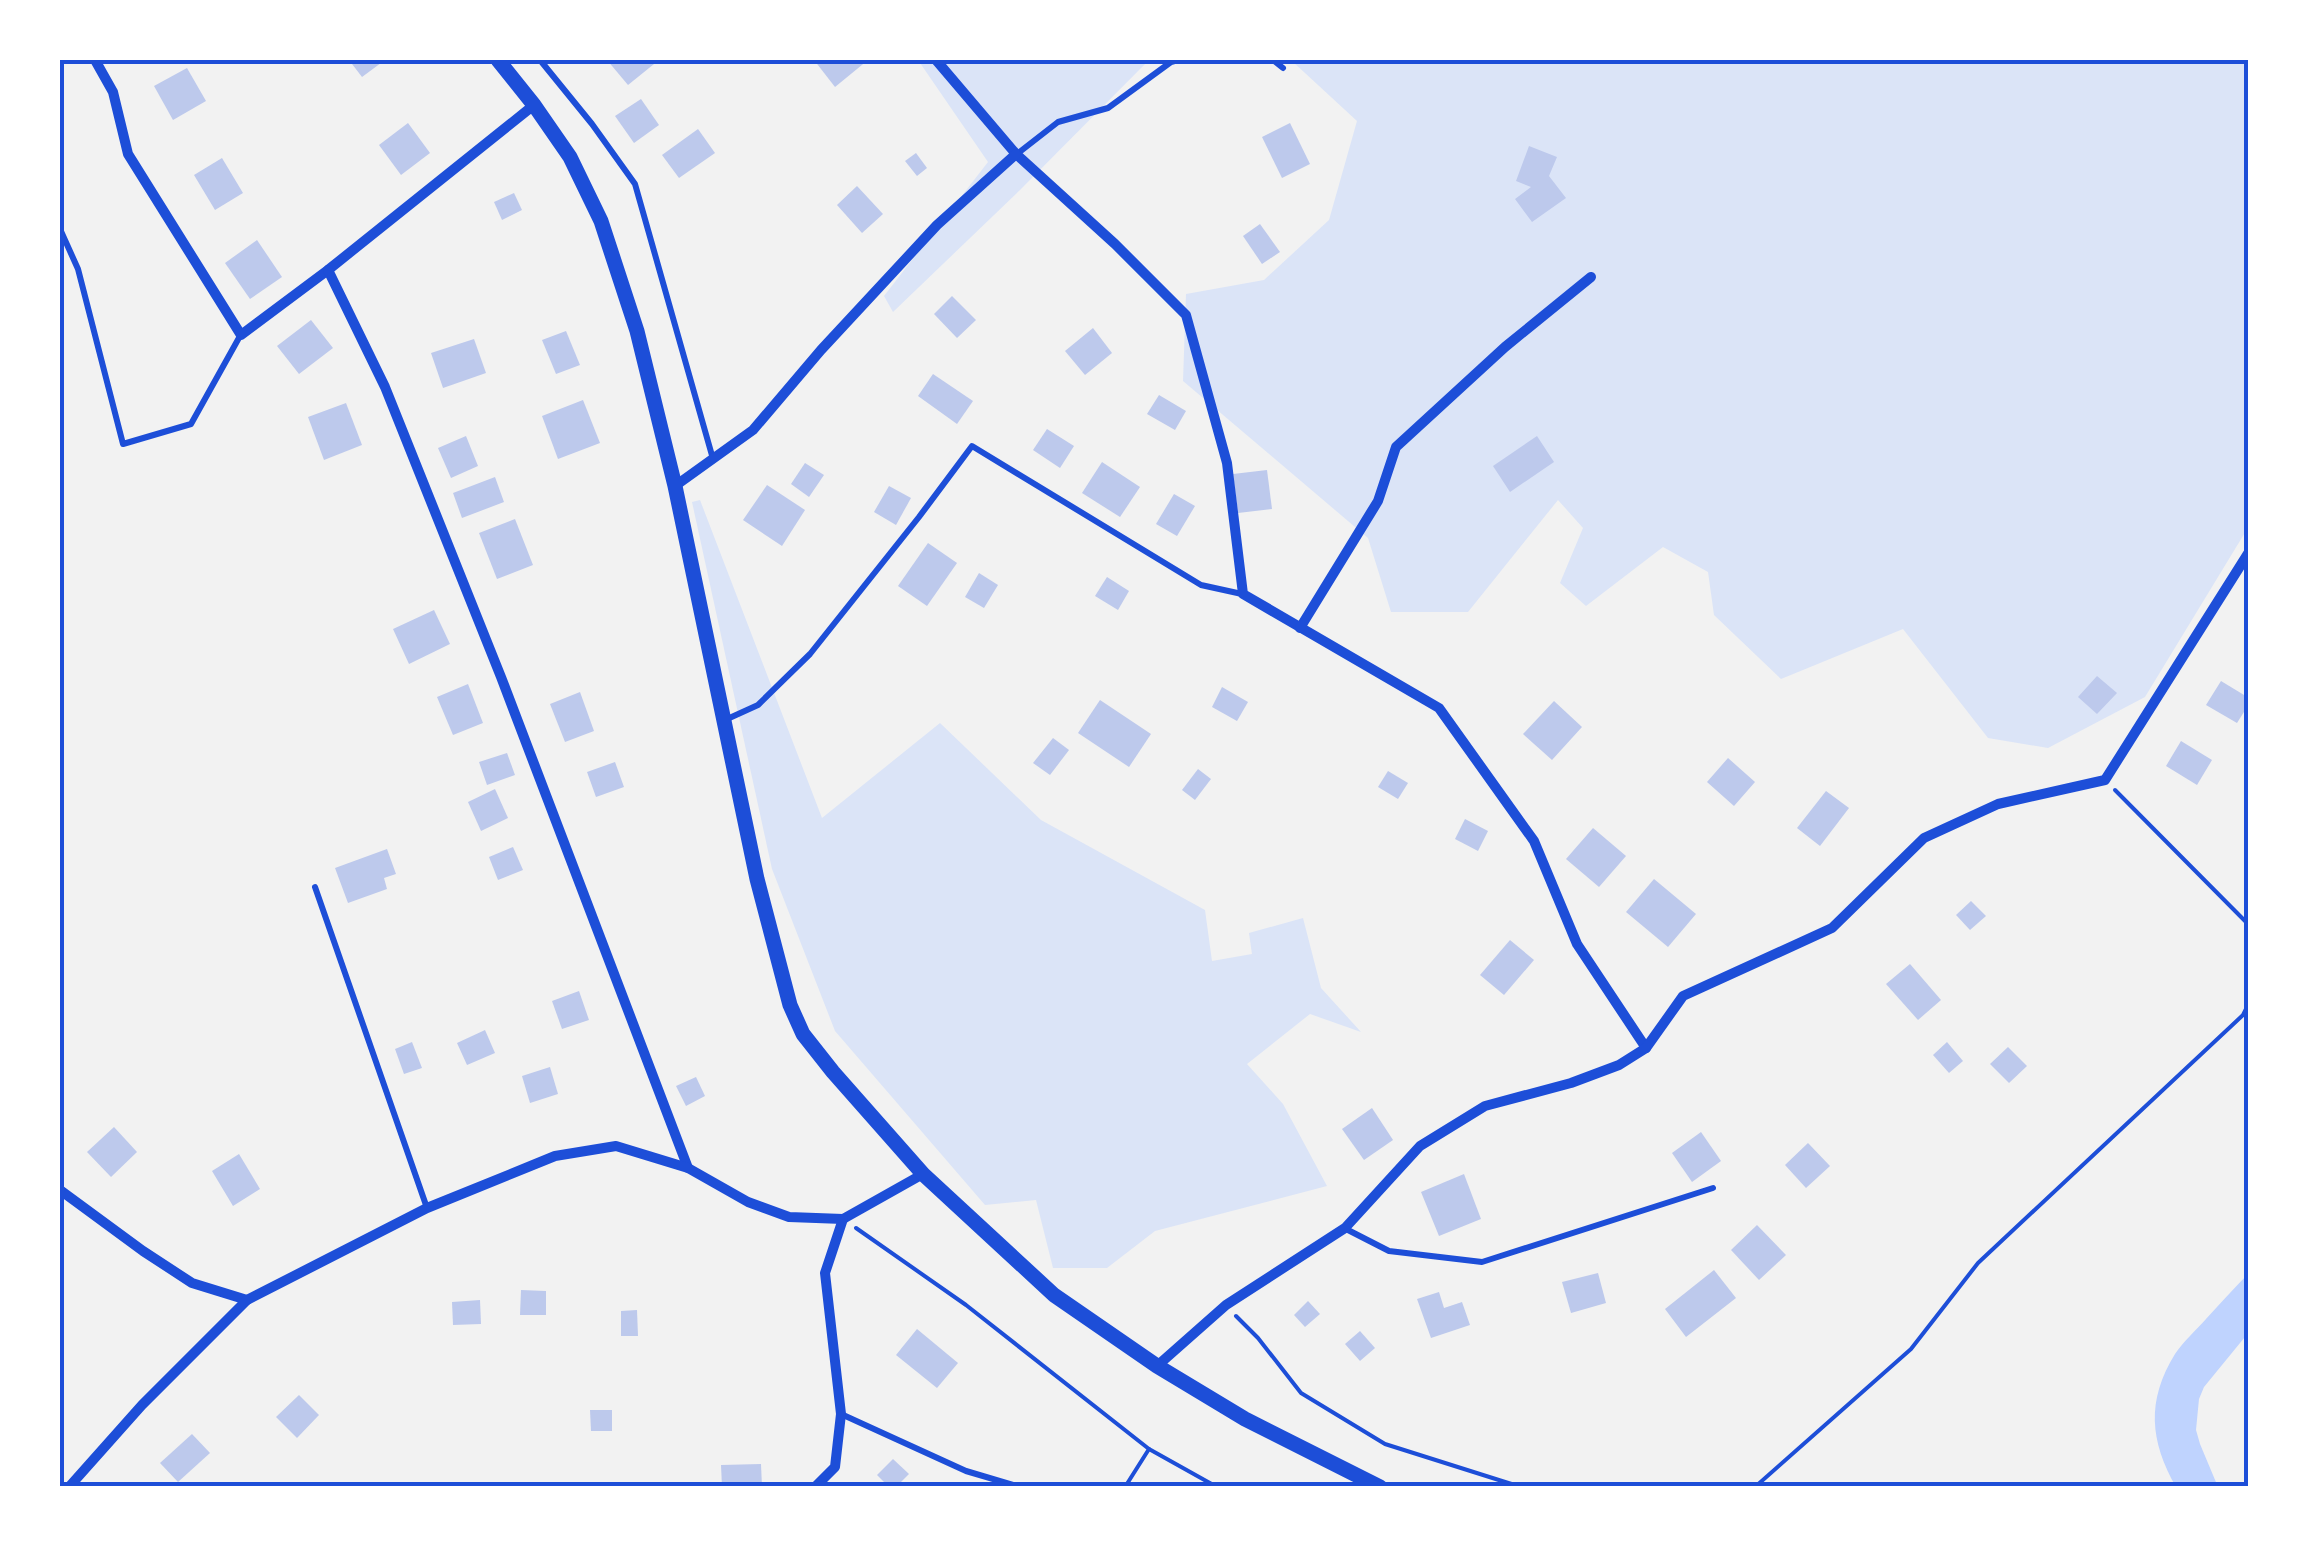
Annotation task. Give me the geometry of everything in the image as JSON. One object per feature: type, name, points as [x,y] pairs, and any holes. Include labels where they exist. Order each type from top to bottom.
[{"type":"street","points":[[95,60],[113,92],[128,154],[241,334],[328,270],[534,105]]},
{"type":"street","points":[[498,60],[570,157],[601,222],[637,330],[675,486],[757,880],[790,1004],[803,1034],[923,1174],[1054,1295],[1157,1366],[1245,1419],[1380,1487]]},
{"type":"street","points":[[936,60],[1016,154],[1186,315],[1226,462],[1243,594],[1439,708],[1534,841],[1577,944],[1646,1048]]},
{"type":"street","points":[[675,486],[753,430],[937,225],[1016,154]]},
{"type":"street","points":[[328,270],[385,387],[472,604],[688,1168]]},
{"type":"street","points":[[1300,628],[1378,501],[1396,447],[1505,347],[1590,277]]},
{"type":"street","points":[[1157,1366],[1226,1305],[1345,1228],[1420,1146],[1485,1106],[1571,1083],[1619,1065],[1646,1048],[1684,996],[1832,928],[1924,838],[1998,804],[2105,780],[2249,552]]},
{"type":"street","points":[[69,1487],[142,1405],[246,1300],[427,1208],[555,1156],[616,1146],[688,1168],[748,1202],[790,1216],[843,1219],[923,1174]]},
{"type":"street","points":[[60,1190],[192,1283],[246,1300]]},
{"type":"street","points":[[815,1487],[835,1467],[841,1414],[826,1273],[843,1219]]},
{"type":"lane","points":[[540,60],[635,184],[714,459]]},
{"type":"lane","points":[[1016,154],[1058,122],[1108,108],[1178,60]]},
{"type":"lane","points":[[1273,60],[1284,68]]},
{"type":"lane","points":[[60,229],[78,269],[123,444],[191,424],[241,334]]},
{"type":"lane","points":[[725,720],[758,705],[810,654],[972,446],[1201,586],[1243,594]]},
{"type":"lane","points":[[315,887],[427,1208]]},
{"type":"lane","points":[[1345,1228],[1389,1251],[1482,1262],[1713,1188]]},
{"type":"lane","points":[[841,1414],[966,1471],[1020,1487]]},
{"type":"path","points":[[2105,780],[2249,926]]},
{"type":"path","points":[[1754,1487],[1911,1348],[1978,1263],[2243,1016],[2249,1003]]},
{"type":"path","points":[[843,1219],[966,1304],[1148,1449],[1217,1487]]},
{"type":"path","points":[[1226,1305],[1301,1392],[1385,1444],[1521,1487]]},
{"type":"path","points":[[1126,1487],[1148,1449]]},
{"type":"shaded area","points":[[918,60],[1149,60],[893,312],[884,296],[988,162]]},
{"type":"shaded area","points":[[1280,60],[2249,60],[2249,526],[2145,697],[2048,748],[1988,738],[1903,629],[1781,679],[1714,615],[1708,572],[1663,547],[1586,606],[1560,583],[1583,528],[1558,500],[1468,612],[1391,612],[1368,538],[1183,381],[1186,294],[1264,280],[1329,220],[1357,121],[1292,61]]},
{"type":"shaded area","points":[[700,500],[822,818],[940,723],[1041,820],[1205,910],[1212,961],[1252,954],[1249,933],[1303,918],[1321,988],[1361,1032],[1310,1014],[1247,1064],[1283,1104],[1327,1186],[1155,1231],[1107,1268],[1053,1268],[1036,1200],[985,1205],[835,1031],[772,869],[692,502]]},
{"type":"water","points":[[2249,1273],[2249,1332],[2204,1387],[2199,1399],[2196,1430],[2218,1487],[2176,1487],[2157,1437],[2159,1388],[2178,1350]]},
{"type":"building","points":[[349,60],[385,60],[362,77]]},
{"type":"building","points":[[607,60],[659,60],[628,85]]},
{"type":"building","points":[[814,60],[868,60],[835,87]]},
{"type":"building","points":[[187,68],[206,101],[173,120],[154,86]]},
{"type":"building","points":[[641,99],[659,125],[634,143],[615,116]]},
{"type":"building","points":[[408,123],[430,153],[401,175],[379,145]]},
{"type":"building","points":[[1290,123],[1310,164],[1282,178],[1262,137]]},
{"type":"building","points":[[698,129],[715,153],[679,178],[662,155]]},
{"type":"building","points":[[1529,146],[1557,157],[1549,176],[1566,198],[1532,222],[1515,199],[1531,187],[1516,181]]},
{"type":"building","points":[[916,153],[927,168],[917,176],[905,161]]},
{"type":"building","points":[[222,158],[243,193],[215,210],[194,175]]},
{"type":"building","points":[[857,186],[883,214],[862,233],[837,205]]},
{"type":"building","points":[[514,193],[522,210],[502,220],[494,202]]},
{"type":"building","points":[[1260,224],[1280,252],[1262,264],[1243,236]]},
{"type":"building","points":[[257,240],[282,277],[250,299],[225,263]]},
{"type":"building","points":[[952,296],[976,320],[957,338],[934,314]]},
{"type":"building","points":[[311,320],[333,348],[299,374],[277,346]]},
{"type":"building","points":[[1093,328],[1112,353],[1085,375],[1065,351]]},
{"type":"building","points":[[566,331],[580,365],[556,374],[542,340]]},
{"type":"building","points":[[474,339],[486,373],[443,388],[431,353]]},
{"type":"building","points":[[933,374],[973,401],[957,424],[918,396]]},
{"type":"building","points":[[1159,395],[1186,411],[1175,430],[1147,414]]},
{"type":"building","points":[[583,400],[600,443],[558,459],[542,416]]},
{"type":"building","points":[[346,403],[362,445],[324,460],[308,417]]},
{"type":"building","points":[[1047,429],[1074,446],[1060,468],[1033,450]]},
{"type":"building","points":[[466,436],[478,466],[451,478],[438,448]]},
{"type":"building","points":[[1537,436],[1554,462],[1510,492],[1493,466]]},
{"type":"building","points":[[1102,462],[1140,487],[1120,517],[1082,493]]},
{"type":"building","points":[[805,463],[824,475],[809,497],[791,484]]},
{"type":"building","points":[[1267,470],[1272,509],[1238,513],[1233,474]]},
{"type":"building","points":[[495,477],[504,502],[462,518],[453,493]]},
{"type":"building","points":[[767,485],[805,510],[782,546],[743,520]]},
{"type":"building","points":[[889,486],[911,498],[896,525],[874,512]]},
{"type":"building","points":[[1174,494],[1195,506],[1177,536],[1156,524]]},
{"type":"building","points":[[515,519],[533,565],[497,579],[479,533]]},
{"type":"building","points":[[928,543],[957,563],[927,606],[898,586]]},
{"type":"building","points":[[979,573],[998,585],[984,608],[965,597]]},
{"type":"building","points":[[1107,577],[1129,591],[1118,610],[1095,596]]},
{"type":"building","points":[[434,610],[450,644],[409,664],[393,629]]},
{"type":"building","points":[[2097,676],[2117,693],[2097,714],[2078,697]]},
{"type":"building","points":[[2221,681],[2249,698],[2237,723],[2206,705]]},
{"type":"building","points":[[468,684],[483,723],[453,735],[437,697]]},
{"type":"building","points":[[1222,687],[1248,702],[1237,721],[1212,707]]},
{"type":"building","points":[[580,692],[594,731],[565,742],[550,704]]},
{"type":"building","points":[[1100,700],[1151,734],[1129,767],[1078,733]]},
{"type":"building","points":[[1554,701],[1582,727],[1552,760],[1523,734]]},
{"type":"building","points":[[1053,738],[1069,750],[1050,775],[1033,763]]},
{"type":"building","points":[[2181,741],[2212,760],[2197,785],[2166,766]]},
{"type":"building","points":[[507,753],[515,775],[487,785],[479,762]]},
{"type":"building","points":[[1728,758],[1755,782],[1734,806],[1707,782]]},
{"type":"building","points":[[615,762],[624,787],[596,797],[587,772]]},
{"type":"building","points":[[1198,769],[1211,779],[1195,800],[1182,790]]},
{"type":"building","points":[[1388,771],[1408,783],[1398,799],[1378,787]]},
{"type":"building","points":[[495,789],[508,818],[481,831],[468,802]]},
{"type":"building","points":[[1826,791],[1849,808],[1820,846],[1797,828]]},
{"type":"building","points":[[1465,819],[1488,831],[1478,851],[1455,839]]},
{"type":"building","points":[[1593,828],[1626,856],[1599,887],[1566,859]]},
{"type":"building","points":[[513,847],[523,870],[498,880],[489,857]]},
{"type":"building","points":[[387,849],[396,874],[384,878],[387,889],[348,903],[335,868]]},
{"type":"building","points":[[1654,879],[1696,914],[1668,947],[1626,912]]},
{"type":"building","points":[[1971,901],[1986,916],[1970,930],[1956,915]]},
{"type":"building","points":[[1510,940],[1534,960],[1504,995],[1480,975]]},
{"type":"building","points":[[1910,964],[1941,1000],[1918,1020],[1886,984]]},
{"type":"building","points":[[579,991],[589,1020],[562,1029],[552,1001]]},
{"type":"building","points":[[485,1030],[495,1053],[467,1065],[457,1043]]},
{"type":"building","points":[[412,1042],[422,1068],[404,1074],[395,1049]]},
{"type":"building","points":[[1947,1042],[1963,1061],[1949,1073],[1933,1055]]},
{"type":"building","points":[[2008,1047],[2027,1066],[2009,1083],[1990,1064]]},
{"type":"building","points":[[550,1067],[558,1094],[530,1103],[522,1076]]},
{"type":"building","points":[[696,1077],[705,1096],[686,1106],[676,1086]]},
{"type":"building","points":[[1372,1108],[1393,1140],[1364,1160],[1342,1129]]},
{"type":"building","points":[[114,1127],[137,1152],[111,1177],[87,1152]]},
{"type":"building","points":[[1701,1132],[1721,1161],[1692,1182],[1672,1153]]},
{"type":"building","points":[[1808,1143],[1830,1166],[1806,1188],[1785,1165]]},
{"type":"building","points":[[239,1154],[260,1189],[233,1206],[212,1171]]},
{"type":"building","points":[[1464,1174],[1481,1219],[1439,1236],[1421,1192]]},
{"type":"building","points":[[1757,1225],[1786,1255],[1759,1280],[1731,1250]]},
{"type":"building","points":[[1714,1270],[1736,1298],[1686,1337],[1665,1309]]},
{"type":"building","points":[[1598,1273],[1606,1303],[1571,1313],[1562,1282]]},
{"type":"building","points":[[521,1290],[546,1291],[546,1315],[520,1315]]},
{"type":"building","points":[[1439,1292],[1444,1308],[1462,1302],[1470,1325],[1431,1338],[1417,1299]]},
{"type":"building","points":[[480,1300],[481,1324],[453,1325],[452,1302]]},
{"type":"building","points":[[1308,1301],[1320,1314],[1305,1327],[1294,1315]]},
{"type":"building","points":[[637,1310],[638,1336],[621,1336],[621,1311]]},
{"type":"building","points":[[917,1329],[958,1363],[937,1388],[896,1355]]},
{"type":"building","points":[[1360,1331],[1375,1348],[1360,1361],[1345,1344]]},
{"type":"building","points":[[299,1395],[319,1415],[297,1438],[276,1417]]},
{"type":"building","points":[[590,1410],[612,1410],[612,1431],[591,1431]]},
{"type":"building","points":[[192,1434],[210,1453],[178,1482],[160,1463]]},
{"type":"building","points":[[893,1459],[909,1474],[896,1487],[889,1487],[877,1475]]},
{"type":"building","points":[[761,1464],[762,1487],[722,1487],[721,1465]]}]
